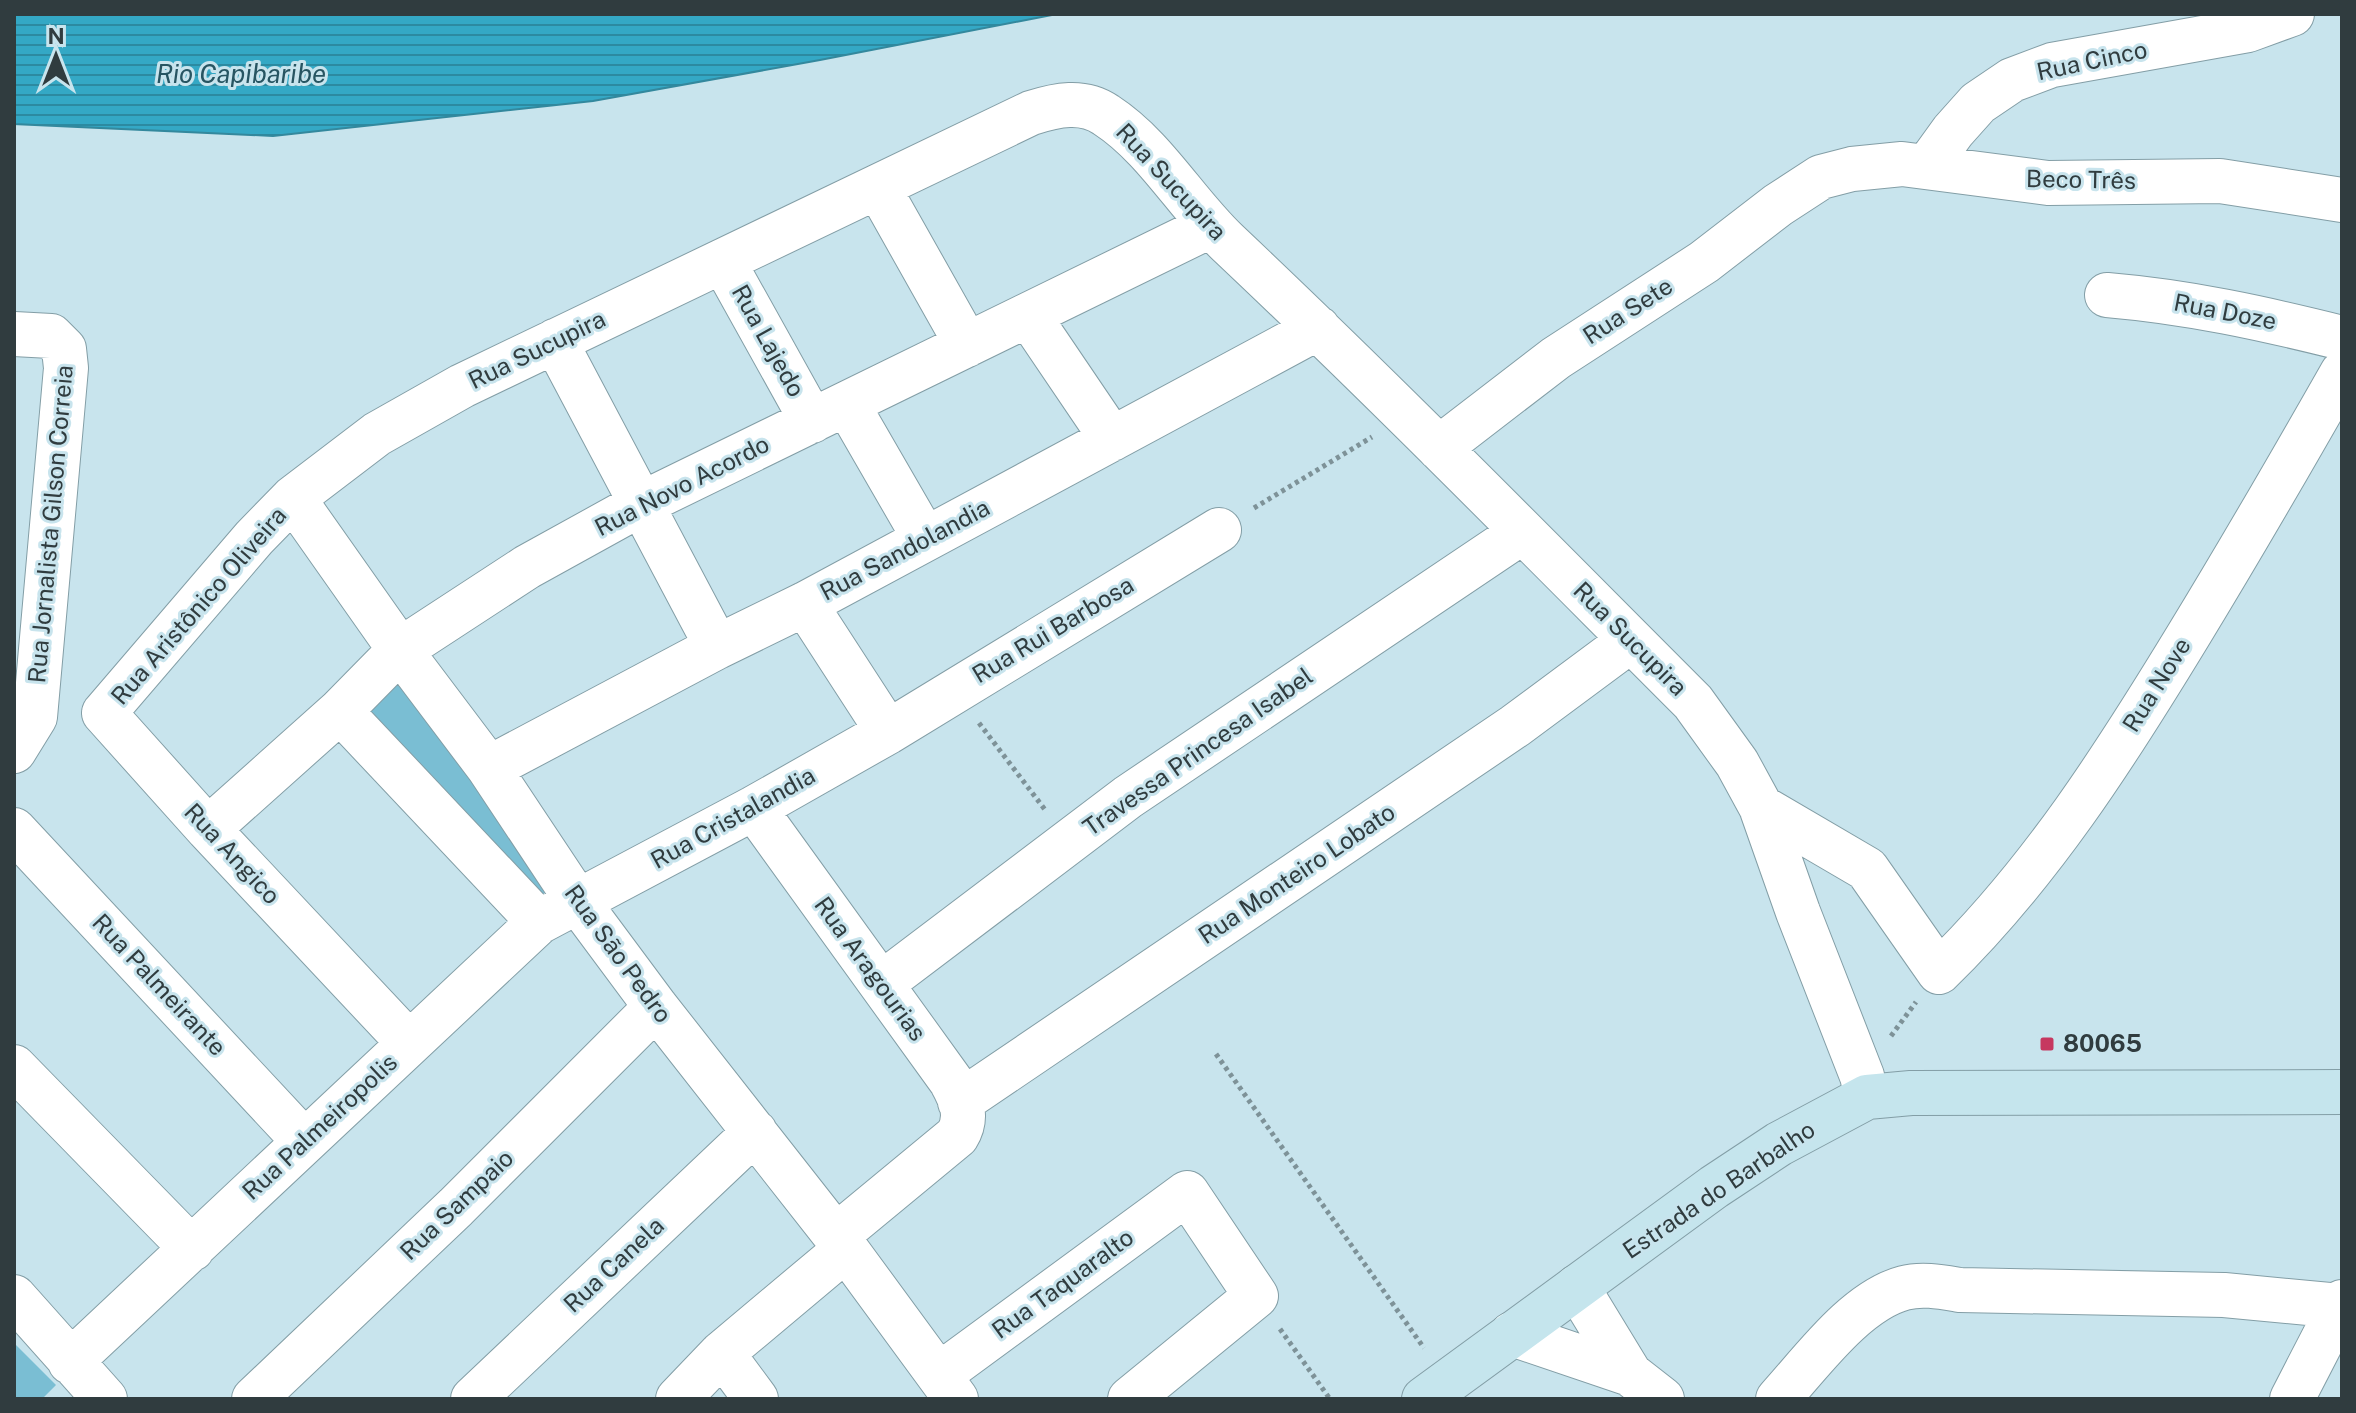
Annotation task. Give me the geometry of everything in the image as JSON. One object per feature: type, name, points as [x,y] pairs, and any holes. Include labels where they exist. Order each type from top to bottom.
[{"type":"street","name":"Rua Cinco","points":[[1927,167],[1978,103],[2012,80],[2052,65],[2248,30],[2292,14]]},
{"type":"street","name":"Rua Sucupira","points":[[293,498],[377,434],[462,386],[1031,113],[1054,106],[1081,104],[1105,114],[1140,144],[1210,226],[1318,328],[1693,702],[1737,763],[1761,807],[1864,1086]]},
{"type":"street","name":"Beco Três","points":[[1821,177],[1852,169],[1890,165],[2048,183],[2220,181],[2342,200]]},
{"type":"street","name":"Rua Sete","points":[[1439,448],[1556,358],[1704,262],[1767,213],[1821,177]]},
{"type":"street","points":[[878,187],[967,345]]},
{"type":"street","name":"Rua Novo Acordo","points":[[208,829],[340,711],[400,650],[527,567],[641,504],[1210,226]]},
{"type":"street","name":"Rua Lajedo","points":[[723,261],[925,539]]},
{"type":"street","name":"Rua Doze","points":[[2107,295],[2167,300],[2238,312],[2342,338]]},
{"type":"street","points":[[1028,315],[1112,439]]},
{"type":"street","name":"Rua Sandolandia","points":[[489,768],[805,604],[1318,328]]},
{"type":"street","name":"Rua Jornalista Gilson Correia","points":[[21,728],[66,368],[64,349],[32,335]]},
{"type":"street","points":[[555,341],[717,647]]},
{"type":"street","name":"Rua Nove","points":[[1939,972],[2007,901],[2062,832],[2151,697],[2342,373]]},
{"type":"street","name":"Rua São Pedro","points":[[293,498],[400,650],[489,768],[578,902],[656,1007],[841,1242],[948,1387]]},
{"type":"street","name":"Rua Aristônico Oliveira","points":[[104,713],[254,538],[293,498]]},
{"type":"street","name":"Rua Rui Barbosa","points":[[888,732],[1219,530]]},
{"type":"street","name":"Travessa Princesa Isabel","points":[[881,984],[1128,797],[1522,532]]},
{"type":"street","points":[[805,604],[888,732]]},
{"type":"street","name":"Rua Monteiro Lobato","points":[[678,1399],[722,1353],[841,1242],[958,1119],[1515,726],[1631,640]]},
{"type":"street","name":"Rua São Pedro","points":[[340,711],[539,922]]},
{"type":"street","points":[[21,728],[104,713]]},
{"type":"street","name":"Rua Angico","points":[[104,713],[409,1043]]},
{"type":"street","name":"Rua Cristalandia","points":[[578,902],[888,732]]},
{"type":"street","points":[[1761,807],[1867,869],[1939,972]]},
{"type":"street","name":"Rua Aragourias","points":[[754,808],[951,1081],[958,1119]]},
{"type":"street","name":"Rua Palmeirante","points":[[14,830],[304,1141]]},
{"type":"street","name":"Rua Palmeiropolis","points":[[70,1362],[539,922],[578,902]]},
{"type":"street","name":"Rua Sampaio","points":[[254,1399],[456,1207],[656,1007]]},
{"type":"street","points":[[14,1067],[192,1249]]},
{"type":"street","name":"Estrada do Barbalho","points":[[1436,1390],[1714,1187],[1864,1086],[1911,1093],[2342,1092]]},
{"type":"street","name":"Rua Canela","points":[[473,1399],[755,1132]]},
{"type":"street","name":"Rua Taquaralto","points":[[948,1387],[1187,1193],[1256,1296]]},
{"type":"street","points":[[1778,1399],[1834,1337],[1868,1306],[1906,1287],[1927,1285],[1960,1290],[2224,1295],[2341,1304],[2292,1399]]},
{"type":"street","points":[[1577,1287],[1646,1386]]},
{"type":"street","points":[[1130,1399],[1256,1296]]},
{"type":"street","points":[[14,1297],[105,1399]]},
{"type":"street","points":[[1512,1334],[1646,1386]]},
{"type":"street","points":[[722,1353],[756,1399]]},
{"type":"path","points":[[1219,530],[1406,416]]},
{"type":"path","points":[[954,691],[1069,841]]},
{"type":"path","points":[[1864,1086],[1939,972]]},
{"type":"path","points":[[1216,1054],[1436,1390]]},
{"type":"path","points":[[1256,1296],[1330,1399]]},
{"type":"shaded area","points":[[402,668],[557,880],[536,901],[357,708]]},
{"type":"shaded area","points":[[14,1343],[56,1385],[42,1399],[14,1399]]},
{"type":"water","name":"Rio Capibaribe","points":[[14,14],[1057,14],[593,101],[273,136],[14,124]]},
{"type":"place","name":"80065","points":[[2047,1044]]}]
